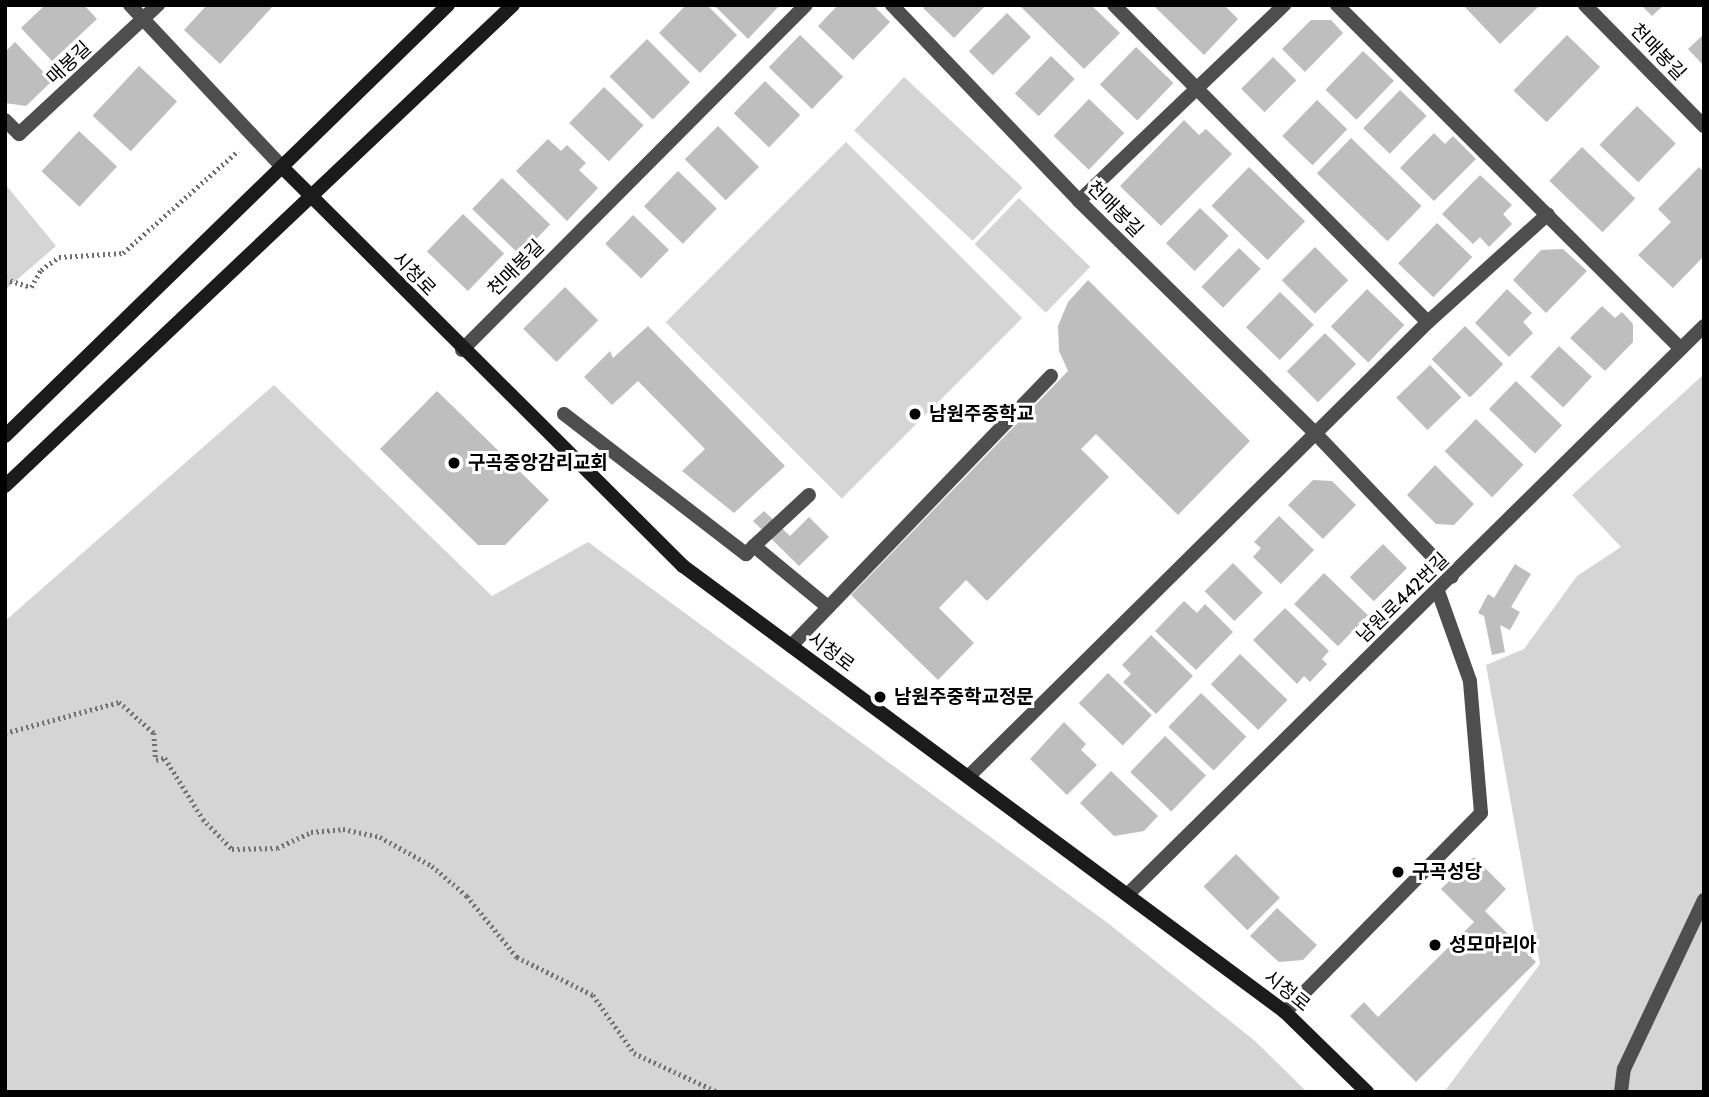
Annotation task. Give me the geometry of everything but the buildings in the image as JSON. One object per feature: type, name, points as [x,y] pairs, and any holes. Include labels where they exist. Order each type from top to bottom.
[{"type":"street","points":[[130,5],[282,167]]},
{"type":"street","name":"매봉길","points":[[5,120],[19,134],[158,5]]},
{"type":"street","points":[[5,436],[448,5]]},
{"type":"street","points":[[5,486],[513,5]]},
{"type":"street","name":"천매봉길","points":[[462,350],[806,5]]},
{"type":"street","name":"천매봉길","points":[[892,5],[1079,201],[1316,434],[1452,577]]},
{"type":"street","points":[[1114,5],[1428,322]]},
{"type":"street","points":[[1079,201],[1284,5]]},
{"type":"street","points":[[1337,5],[1681,349]]},
{"type":"street","name":"천매봉길","points":[[1585,5],[1704,126]]},
{"type":"street","name":"시청로","points":[[282,167],[462,350],[683,566],[1285,1012],[1367,1092]]},
{"type":"street","points":[[969,776],[1428,322],[1548,214]]},
{"type":"street","name":"남원로442번길","points":[[1128,894],[1704,326]]},
{"type":"street","points":[[791,646],[1051,376]]},
{"type":"street","points":[[564,414],[746,554],[809,495]]},
{"type":"street","points":[[754,546],[828,607]]},
{"type":"street","points":[[1285,1012],[1481,813],[1470,681],[1438,591]]},
{"type":"street","points":[[1621,1092],[1624,1069],[1704,900]]},
{"type":"path","points":[[5,279],[31,287],[41,270],[60,257],[123,253],[255,138]]},
{"type":"path","points":[[5,733],[118,702],[154,733],[156,760],[165,758],[203,819],[232,849],[277,848],[311,832],[343,829],[380,837],[432,866],[458,888],[517,957],[593,995],[634,1053],[718,1092]]},
{"type":"shaded area","points":[[904,77],[1022,187],[973,241],[854,130]]},
{"type":"shaded area","points":[[846,142],[1022,318],[842,498],[666,322]]},
{"type":"shaded area","points":[[5,184],[56,246],[5,290]]},
{"type":"shaded area","points":[[1019,198],[1090,267],[1046,313],[975,244]]},
{"type":"shaded area","points":[[1704,374],[1704,1092],[1444,1092],[1540,964],[1486,665],[1524,649],[1577,576],[1621,547],[1572,495]]},
{"type":"shaded area","points":[[274,385],[492,596],[588,542],[1109,924],[1255,1041],[1307,1092],[5,1092],[5,621]]},
{"type":"place","name":"남원주중학교","points":[[915,414]]},
{"type":"place","name":"구곡중앙감리교회","points":[[454,463]]},
{"type":"place","name":"남원주중학교정문","points":[[880,697]]},
{"type":"place","name":"구곡성당","points":[[1398,872]]},
{"type":"place","name":"성모마리아","points":[[1435,945]]}]
